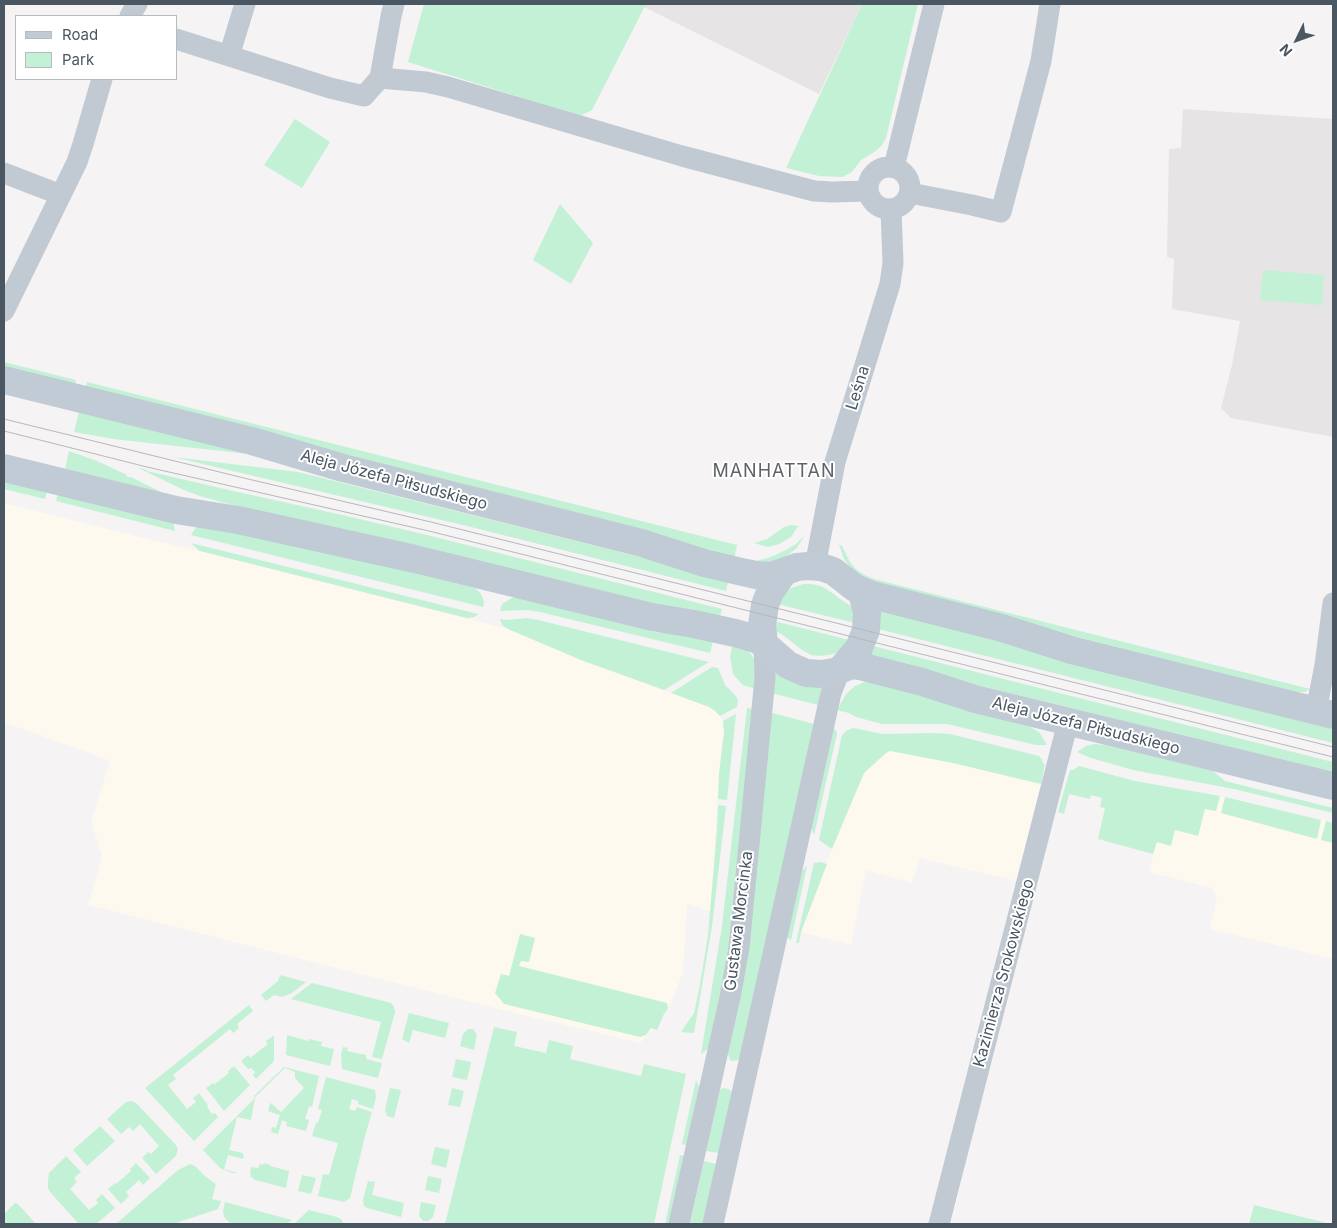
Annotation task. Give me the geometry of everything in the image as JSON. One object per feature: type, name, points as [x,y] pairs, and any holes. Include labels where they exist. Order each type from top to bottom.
[{"type":"street","points":[[131,15],[137,4]]},
{"type":"street","points":[[229,56],[245,4]]},
{"type":"street","points":[[178,40],[330,88],[364,96],[380,78],[394,4]]},
{"type":"street","points":[[894,167],[934,4]]},
{"type":"street","points":[[910,193],[972,204],[1002,212],[1041,61],[1050,4]]},
{"type":"street","points":[[380,78],[426,82],[448,87],[682,156],[814,191],[868,190]]},
{"type":"street","points":[[4,311],[80,152],[102,80]]},
{"type":"street","points":[[894,167],[901,170],[907,176],[911,184],[910,193],[900,207],[883,208],[870,198],[868,190],[869,180],[877,170],[894,167]]},
{"type":"street","points":[[4,173],[61,195]]},
{"type":"street","name":"Leśna","points":[[816,566],[835,462],[890,284],[893,263],[891,209]]},
{"type":"street","name":"Aleja Józefa Piłsudskiego","points":[[4,380],[252,441],[343,468],[642,543],[724,568],[762,576],[776,576],[784,572]]},
{"type":"street","points":[[4,468],[170,508],[238,520],[415,559],[652,617],[736,633],[756,639],[770,648],[783,662],[800,671],[822,674],[840,669],[859,648],[867,625],[867,613],[862,592]]},
{"type":"street","points":[[764,644],[762,625],[765,605],[770,592],[784,572],[797,567],[816,566],[833,572],[862,592],[872,596],[1009,630],[1071,650],[1325,713],[1324,672],[1333,603]]},
{"type":"street","name":"Gustawa Morcinka","points":[[680,1224],[735,972],[742,925],[765,678],[764,644]]},
{"type":"street","name":"Aleja Józefa Piłsudskiego","points":[[840,669],[852,665],[866,668],[922,682],[975,699],[1333,786]]},
{"type":"street","name":"Gustawa Morcinka","points":[[713,1224],[831,693],[840,669]]},
{"type":"street","name":"Kazimierza Srokowskiego","points":[[939,1224],[1068,722]]},
{"type":"street","points":[[714,1070],[746,1078]]},
{"type":"shaded area","points":[[646,4],[862,4],[819,94],[644,7]]},
{"type":"shaded area","points":[[1183,109],[1333,119],[1333,437],[1231,418],[1221,408],[1232,365],[1240,321],[1172,309],[1174,259],[1167,257],[1169,149],[1181,148]]},
{"type":"shaded area","points":[[4,503],[508,629],[581,660],[713,708],[722,719],[724,731],[719,774],[711,912],[687,904],[683,972],[672,1000],[661,1020],[640,1043],[88,905],[102,857],[91,821],[110,761],[4,722]]},
{"type":"shaded area","points":[[890,750],[1041,784],[1016,881],[920,858],[912,883],[866,870],[851,945],[801,932],[837,835],[864,773]]},
{"type":"shaded area","points":[[1170,787],[1243,801],[1333,823],[1333,959],[1210,929],[1217,897],[1211,888],[1149,872]]},
{"type":"green space","points":[[424,4],[646,4],[592,110],[580,116],[408,62]]},
{"type":"green space","points":[[862,4],[918,4],[886,138],[876,151],[861,160],[852,172],[842,177],[819,176],[786,168]]},
{"type":"green space","points":[[295,119],[330,142],[302,188],[264,165]]},
{"type":"green space","points":[[560,204],[593,243],[571,284],[533,260]]},
{"type":"green space","points":[[1263,270],[1324,275],[1322,305],[1260,300]]},
{"type":"green space","points":[[4,362],[76,380],[74,388],[4,370]]},
{"type":"green space","points":[[87,382],[737,545],[734,561],[660,534],[85,390]]},
{"type":"green space","points":[[80,408],[249,454],[113,439],[74,432]]},
{"type":"green space","points":[[69,451],[97,461],[169,496],[64,474]]},
{"type":"green space","points":[[173,457],[298,472],[729,579],[726,591],[463,525]]},
{"type":"green space","points":[[136,467],[427,535],[722,609],[719,620],[232,505],[184,490]]},
{"type":"green space","points":[[4,477],[48,488],[45,499],[4,489]]},
{"type":"green space","points":[[59,491],[173,521],[175,531],[56,501]]},
{"type":"green space","points":[[202,525],[475,588],[481,594],[484,601],[483,607],[191,535],[196,527]]},
{"type":"green space","points":[[798,526],[791,537],[779,544],[768,547],[754,543],[767,539],[784,527]]},
{"type":"green space","points":[[804,536],[797,548],[784,558],[774,563],[753,564],[756,561],[786,550]]},
{"type":"green space","points":[[191,543],[479,614],[467,618],[200,551]]},
{"type":"green space","points":[[839,544],[857,570],[874,579],[1310,689],[1305,692],[1297,692],[881,588],[853,572],[844,559]]},
{"type":"green space","points":[[803,584],[821,586],[854,608],[855,623],[777,604],[784,593],[791,588]]},
{"type":"green space","points":[[512,598],[519,598],[655,632],[714,637],[710,653],[540,612],[527,610],[500,611],[502,604]]},
{"type":"green space","points":[[878,609],[1003,637],[1056,659],[1333,729],[1333,743],[878,629]]},
{"type":"green space","points":[[527,618],[709,662],[664,690],[581,660],[508,629],[502,625],[500,619]]},
{"type":"green space","points":[[774,621],[849,640],[838,652],[833,654],[811,655],[775,631]]},
{"type":"green space","points":[[733,642],[747,648],[754,659],[756,689],[743,685],[733,674],[730,657]]},
{"type":"green space","points":[[873,646],[1333,762],[1333,772],[869,659]]},
{"type":"green space","points":[[712,667],[718,668],[725,685],[738,700],[737,707],[720,716],[709,707],[671,693]]},
{"type":"green space","points":[[775,672],[820,687],[818,705],[771,693]]},
{"type":"green space","points":[[867,681],[921,691],[960,709],[1029,726],[1040,733],[1047,745],[1036,745],[947,724],[882,724],[837,710],[846,694],[855,686]]},
{"type":"green space","points":[[747,708],[754,709],[729,952],[708,1049],[701,1054],[722,926]]},
{"type":"green space","points":[[769,712],[814,724],[740,1057],[738,1060],[733,1061],[730,1060],[728,1054]]},
{"type":"green space","points":[[736,714],[727,800],[718,799],[724,731],[723,721]]},
{"type":"green space","points":[[853,728],[883,734],[950,734],[1039,756],[1043,764],[1045,764],[1041,784],[953,763],[890,751],[864,773],[832,849],[819,840],[842,735]]},
{"type":"green space","points":[[833,729],[836,730],[837,734],[814,835],[811,828]]},
{"type":"green space","points":[[1094,744],[1106,745],[1213,771],[1225,781],[1333,808],[1333,813],[1234,789],[1133,770],[1077,752],[1086,746]]},
{"type":"green space","points":[[1079,766],[1135,781],[1220,796],[1216,811],[1205,809],[1198,836],[1175,830],[1171,846],[1157,842],[1153,854],[1098,839],[1105,808],[1100,807],[1102,798],[1091,795],[1090,799],[1069,794],[1064,814],[1058,812],[1070,770]]},
{"type":"green space","points":[[1225,797],[1321,820],[1317,839],[1221,813]]},
{"type":"green space","points":[[718,805],[726,806],[712,926],[694,1033],[681,1032],[694,1013],[708,935]]},
{"type":"green space","points":[[1326,821],[1333,823],[1333,843],[1321,840]]},
{"type":"green space","points":[[814,863],[827,864],[801,932],[799,943],[796,943]]},
{"type":"green space","points":[[807,866],[791,940],[786,937],[802,871]]},
{"type":"green space","points":[[520,934],[535,938],[529,962],[521,961],[519,966],[667,1003],[668,1008],[657,1030],[651,1028],[646,1035],[640,1037],[504,1004],[495,993],[501,974],[509,976]]},
{"type":"green space","points":[[280,975],[306,982],[292,993],[282,997],[274,995],[266,1001],[261,995],[278,981]]},
{"type":"green space","points":[[312,983],[391,1003],[395,1012],[382,1059],[372,1057],[381,1022],[291,999]]},
{"type":"green space","points":[[249,1005],[253,1011],[237,1024],[239,1028],[233,1033],[230,1029],[173,1075],[176,1079],[168,1085],[187,1109],[196,1102],[193,1098],[199,1093],[212,1114],[215,1113],[218,1117],[194,1141],[145,1088]]},
{"type":"green space","points":[[409,1013],[449,1023],[445,1038],[413,1030],[409,1043],[402,1039]]},
{"type":"green space","points":[[494,1027],[517,1032],[514,1046],[546,1053],[549,1040],[573,1046],[570,1059],[641,1076],[644,1064],[686,1074],[654,1224],[445,1224]]},
{"type":"green space","points":[[468,1029],[473,1029],[477,1035],[474,1050],[460,1046],[463,1034]]},
{"type":"green space","points":[[287,1035],[308,1041],[309,1039],[322,1042],[321,1046],[334,1049],[330,1066],[286,1055]]},
{"type":"green space","points":[[273,1036],[274,1061],[256,1079],[253,1075],[255,1072],[251,1068],[248,1069],[241,1061],[248,1055],[250,1058],[268,1044],[266,1041]]},
{"type":"green space","points":[[343,1047],[348,1048],[347,1051],[366,1055],[366,1059],[382,1063],[378,1078],[342,1069],[341,1054]]},
{"type":"green space","points":[[456,1059],[471,1062],[467,1080],[452,1077]]},
{"type":"green space","points":[[234,1066],[250,1085],[224,1111],[206,1088],[213,1083],[215,1084],[229,1073],[228,1071]]},
{"type":"green space","points":[[284,1067],[319,1076],[312,1107],[309,1106],[305,1119],[309,1120],[306,1131],[286,1126],[287,1122],[282,1120],[278,1134],[271,1132],[272,1127],[276,1128],[280,1115],[268,1111],[270,1104],[281,1112],[304,1088],[295,1078],[295,1072],[285,1068],[255,1097],[251,1120],[237,1117],[229,1150],[243,1153],[244,1159],[228,1155],[224,1169],[237,1173],[220,1168],[203,1150]]},
{"type":"green space","points":[[326,1077],[375,1090],[376,1097],[373,1109],[358,1104],[358,1101],[352,1099],[349,1109],[355,1111],[357,1107],[372,1112],[350,1198],[344,1202],[318,1196],[323,1174],[329,1175],[338,1143],[312,1136],[322,1110],[318,1109]]},
{"type":"green space","points":[[696,1080],[699,1087],[688,1146],[682,1144]]},
{"type":"green space","points":[[390,1088],[401,1090],[394,1118],[387,1116],[385,1110]]},
{"type":"green space","points":[[452,1088],[464,1091],[460,1107],[448,1105]]},
{"type":"green space","points":[[723,1088],[729,1089],[732,1093],[719,1153],[706,1151],[719,1093]]},
{"type":"green space","points":[[132,1101],[137,1104],[178,1149],[176,1156],[156,1174],[142,1158],[148,1152],[151,1154],[159,1146],[140,1124],[133,1131],[129,1127],[121,1134],[107,1119],[126,1102]]},
{"type":"green space","points":[[100,1126],[115,1141],[87,1166],[73,1150]]},
{"type":"green space","points":[[435,1147],[450,1150],[446,1168],[431,1164]]},
{"type":"green space","points":[[680,1155],[686,1156],[670,1224],[665,1224]]},
{"type":"green space","points":[[66,1156],[81,1172],[74,1178],[77,1182],[70,1189],[89,1210],[98,1203],[96,1200],[102,1194],[115,1208],[96,1224],[79,1224],[48,1188],[49,1173]]},
{"type":"green space","points":[[704,1161],[716,1164],[703,1224],[690,1224]]},
{"type":"green space","points":[[136,1163],[150,1178],[143,1185],[139,1180],[126,1192],[129,1196],[121,1204],[108,1189],[131,1171],[130,1169]]},
{"type":"green space","points":[[264,1163],[289,1171],[286,1188],[255,1180],[251,1177],[251,1167],[258,1168],[260,1164],[263,1165]]},
{"type":"green space","points":[[190,1164],[216,1184],[212,1199],[221,1201],[218,1209],[173,1224],[116,1224],[178,1170]]},
{"type":"green space","points":[[302,1175],[316,1178],[311,1194],[298,1191]]},
{"type":"green space","points":[[428,1176],[442,1179],[439,1193],[425,1190]]},
{"type":"green space","points":[[368,1181],[375,1182],[372,1195],[404,1203],[401,1217],[364,1206],[363,1200]]},
{"type":"green space","points":[[225,1202],[292,1220],[287,1224],[231,1224],[224,1217]]},
{"type":"green space","points":[[421,1202],[436,1205],[433,1217],[428,1221],[423,1221],[419,1216]]},
{"type":"green space","points":[[15,1203],[36,1224],[4,1224],[4,1214]]},
{"type":"green space","points":[[1254,1205],[1331,1224],[1249,1224]]},
{"type":"green space","points":[[309,1210],[337,1217],[344,1224],[294,1224]]},
{"type":"tram line","points":[[4,419],[431,522],[1333,747]]},
{"type":"tram line","points":[[4,431],[147,467],[429,531],[1333,757]]},
{"type":"district","name":"MANHATTAN","points":[[774,472]]}]
